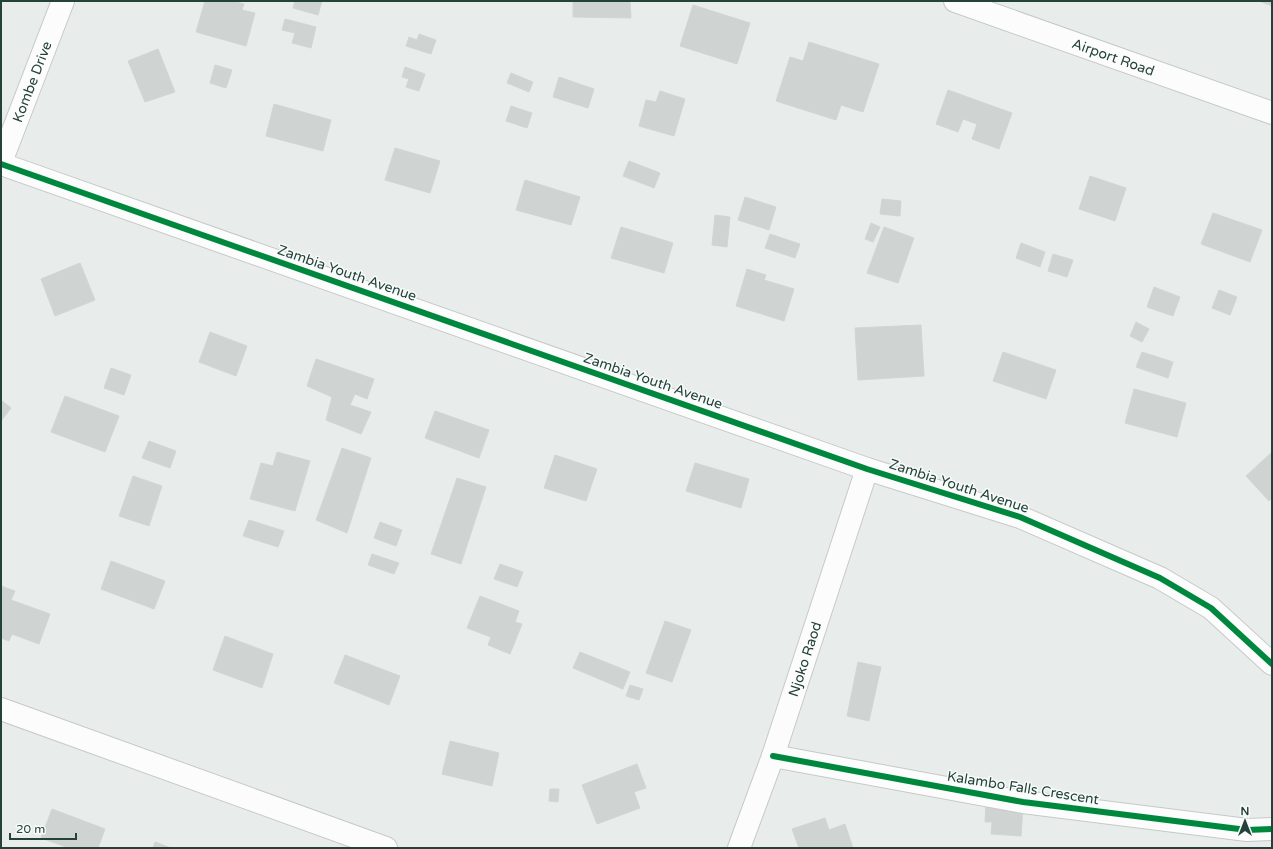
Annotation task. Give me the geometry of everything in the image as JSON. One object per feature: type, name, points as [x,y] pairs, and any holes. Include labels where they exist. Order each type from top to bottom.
[{"type":"street","name":"Kombe Drive","points":[[1,163],[63,1]]},
{"type":"street","name":"Airport Road","points":[[955,1],[1272,113]]},
{"type":"street","name":"Zambia Youth Avenue","points":[[1,163],[867,469],[1020,517],[1160,578],[1212,608],[1272,664]]},
{"type":"street","name":"Njoko Raod","points":[[739,848],[773,756],[867,469]]},
{"type":"street","points":[[1,709],[386,848]]},
{"type":"street","name":"Kalambo Falls Crescent","points":[[773,756],[1024,802],[1231,828],[1272,829]]},
{"type":"building","points":[[205,1],[232,1],[244,4],[242,10],[255,13],[246,46],[196,32]]},
{"type":"building","points":[[295,1],[322,1],[318,15],[293,8]]},
{"type":"building","points":[[573,1],[630,1],[631,18],[573,17]]},
{"type":"building","points":[[1259,1],[1272,1],[1272,6]]},
{"type":"building","points":[[693,5],[750,23],[737,64],[680,46]]},
{"type":"building","points":[[285,19],[316,27],[311,48],[292,43],[295,33],[282,30]]},
{"type":"building","points":[[419,34],[436,40],[431,54],[406,46],[409,37],[417,40]]},
{"type":"building","points":[[809,42],[879,64],[863,112],[841,105],[836,120],[776,101],[790,57],[803,61]]},
{"type":"building","points":[[158,49],[175,92],[145,102],[128,61]]},
{"type":"building","points":[[215,65],[232,70],[226,88],[210,83]]},
{"type":"building","points":[[405,67],[425,74],[419,91],[406,87],[409,79],[402,77]]},
{"type":"building","points":[[511,73],[533,82],[529,92],[507,83]]},
{"type":"building","points":[[559,77],[594,89],[588,108],[553,97]]},
{"type":"building","points":[[948,90],[1012,113],[999,149],[972,139],[977,124],[963,119],[958,132],[936,124]]},
{"type":"building","points":[[660,91],[685,99],[674,136],[639,126],[646,100],[656,102]]},
{"type":"building","points":[[274,104],[331,120],[323,151],[266,136]]},
{"type":"building","points":[[511,106],[532,113],[527,128],[506,121]]},
{"type":"building","points":[[395,148],[440,161],[430,193],[385,180]]},
{"type":"building","points":[[629,161],[660,173],[654,188],[623,176]]},
{"type":"building","points":[[1090,176],[1126,188],[1115,221],[1079,209]]},
{"type":"building","points":[[525,180],[580,197],[571,225],[516,210]]},
{"type":"building","points":[[745,197],[776,207],[769,230],[738,220]]},
{"type":"building","points":[[882,199],[901,201],[900,216],[880,214]]},
{"type":"building","points":[[1213,213],[1262,230],[1250,262],[1201,244]]},
{"type":"building","points":[[715,215],[730,217],[727,247],[712,245]]},
{"type":"building","points":[[871,223],[880,227],[873,242],[865,239]]},
{"type":"building","points":[[621,227],[673,243],[664,273],[611,258]]},
{"type":"building","points":[[884,227],[914,238],[898,283],[867,273]]},
{"type":"building","points":[[770,234],[800,244],[795,258],[765,248]]},
{"type":"building","points":[[1021,243],[1045,252],[1040,267],[1016,258]]},
{"type":"building","points":[[1053,254],[1073,260],[1067,277],[1048,271]]},
{"type":"building","points":[[80,263],[95,300],[55,316],[41,279]]},
{"type":"building","points":[[747,269],[766,275],[764,280],[794,289],[784,321],[736,306]]},
{"type":"building","points":[[1154,287],[1180,297],[1173,316],[1147,307]]},
{"type":"building","points":[[1219,290],[1237,297],[1230,315],[1212,308]]},
{"type":"building","points":[[1136,322],[1149,329],[1142,342],[1130,336]]},
{"type":"building","points":[[921,325],[924,376],[858,380],[855,328]]},
{"type":"building","points":[[210,332],[247,346],[236,376],[199,362]]},
{"type":"building","points":[[1003,352],[1056,370],[1046,399],[993,381]]},
{"type":"building","points":[[1142,352],[1173,362],[1168,378],[1136,367]]},
{"type":"building","points":[[316,359],[374,379],[367,399],[355,394],[350,405],[371,412],[361,434],[326,420],[332,397],[307,386]]},
{"type":"building","points":[[111,368],[131,375],[124,395],[104,388]]},
{"type":"building","points":[[1134,389],[1186,403],[1177,437],[1125,423]]},
{"type":"building","points":[[65,396],[119,416],[105,452],[51,432]]},
{"type":"building","points":[[1,400],[11,408],[1,421]]},
{"type":"building","points":[[435,411],[489,430],[479,458],[425,438]]},
{"type":"building","points":[[149,441],[176,451],[170,468],[142,458]]},
{"type":"building","points":[[342,448],[371,458],[347,533],[316,520]]},
{"type":"building","points":[[277,452],[310,461],[295,511],[250,499],[261,463],[273,466]]},
{"type":"building","points":[[1272,452],[1272,498],[1269,501],[1246,476]]},
{"type":"building","points":[[555,455],[597,469],[586,501],[544,488]]},
{"type":"building","points":[[695,463],[749,479],[741,508],[686,491]]},
{"type":"building","points":[[133,476],[162,486],[149,526],[119,516]]},
{"type":"building","points":[[457,478],[486,487],[461,564],[431,554]]},
{"type":"building","points":[[249,520],[284,531],[278,547],[243,536]]},
{"type":"building","points":[[380,522],[402,530],[396,546],[374,538]]},
{"type":"building","points":[[372,554],[399,563],[394,574],[368,565]]},
{"type":"building","points":[[111,561],[165,581],[154,609],[101,589]]},
{"type":"building","points":[[500,564],[523,572],[517,587],[494,579]]},
{"type":"building","points":[[1,586],[15,591],[11,600],[50,614],[39,644],[12,634],[9,641],[1,638]]},
{"type":"building","points":[[480,596],[519,611],[515,622],[522,624],[510,654],[488,645],[491,637],[467,628]]},
{"type":"building","points":[[665,621],[691,630],[672,682],[646,673]]},
{"type":"building","points":[[225,636],[273,654],[262,688],[213,670]]},
{"type":"building","points":[[580,652],[630,672],[623,689],[573,668]]},
{"type":"building","points":[[345,655],[400,676],[389,705],[334,683]]},
{"type":"building","points":[[858,662],[881,667],[869,721],[847,716]]},
{"type":"building","points":[[630,685],[643,689],[639,700],[626,696]]},
{"type":"building","points":[[450,741],[499,753],[492,786],[442,774]]},
{"type":"building","points":[[637,764],[646,788],[634,792],[640,808],[597,824],[582,785]]},
{"type":"building","points":[[550,789],[559,789],[558,802],[549,801]]},
{"type":"building","points":[[986,803],[1023,806],[1021,836],[991,834],[992,822],[985,822]]},
{"type":"building","points":[[52,809],[105,829],[98,848],[69,848],[41,838]]},
{"type":"building","points":[[825,818],[829,830],[845,824],[853,848],[799,848],[792,829]]},
{"type":"building","points":[[155,842],[171,848],[153,848]]},
{"type":"cycle path","points":[[1,164],[867,469],[1020,517],[1160,578],[1211,608],[1272,664]]},
{"type":"cycle path","points":[[773,756],[1023,802],[1247,830],[1272,829]]}]
